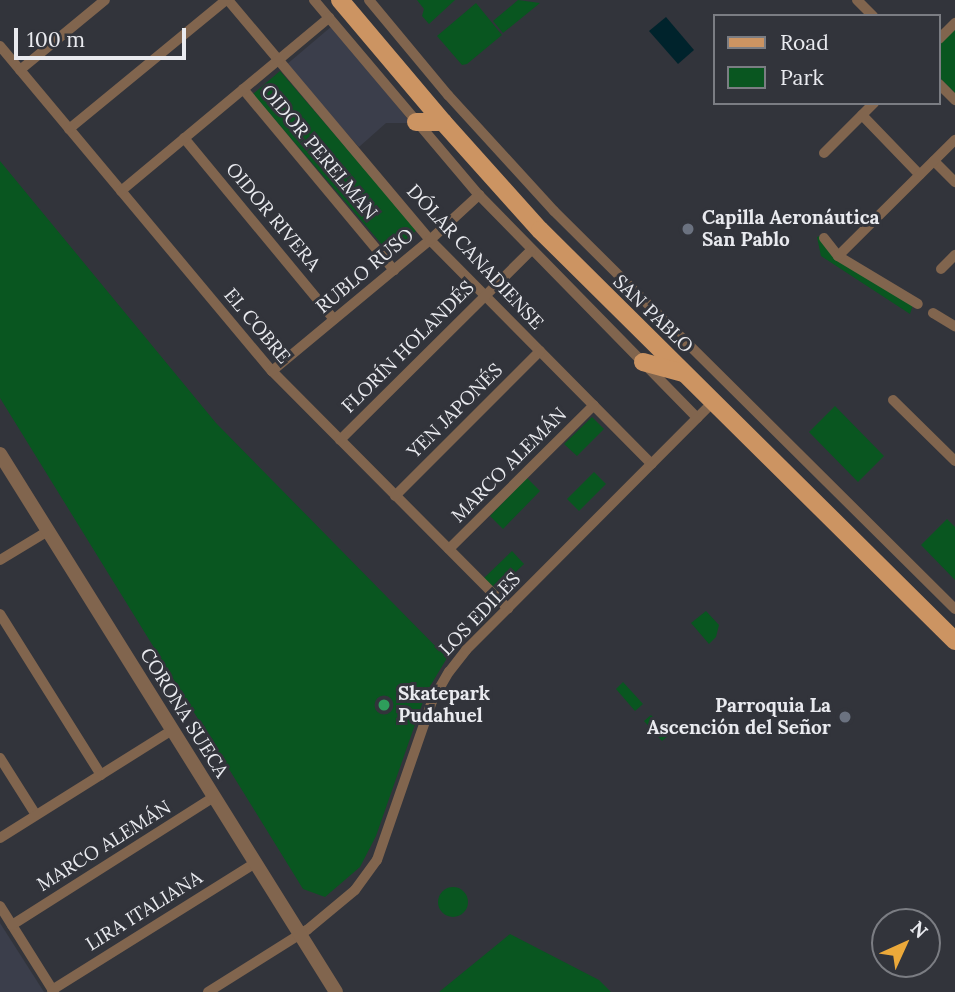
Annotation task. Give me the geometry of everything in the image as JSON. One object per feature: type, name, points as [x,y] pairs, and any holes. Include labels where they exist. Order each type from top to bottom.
[{"type":"main road","name":"SAN PABLO","points":[[340,0],[530,220],[955,641]]},
{"type":"main road","points":[[416,122],[443,122]]},
{"type":"main road","points":[[643,362],[685,373]]},
{"type":"street","points":[[20,71],[105,0]]},
{"type":"street","points":[[69,130],[227,0]]},
{"type":"street","name":"DÓLAR CANADIENSE","points":[[227,0],[430,240],[652,464]]},
{"type":"street","points":[[314,0],[479,195],[697,418]]},
{"type":"street","name":"SAN PABLO","points":[[369,0],[448,95],[554,211],[955,609]]},
{"type":"street","points":[[121,191],[329,18]]},
{"type":"street","points":[[941,37],[955,23]]},
{"type":"street","name":"EL COBRE","points":[[0,46],[272,371],[508,609]]},
{"type":"street","points":[[941,86],[955,100]]},
{"type":"street","name":"OIDOR PERELMAN","points":[[243,89],[394,270]]},
{"type":"street","points":[[824,153],[872,105]]},
{"type":"street","points":[[862,115],[920,175]]},
{"type":"street","name":"OIDOR RIVERA","points":[[184,138],[334,319]]},
{"type":"street","points":[[838,256],[955,140]]},
{"type":"street","points":[[934,161],[955,183]]},
{"type":"street","name":"RUBLO RUSO","points":[[272,371],[430,240],[479,195]]},
{"type":"street","points":[[824,238],[838,256],[918,304]]},
{"type":"street","name":"FLORÍN HOLANDÉS","points":[[340,440],[531,250]]},
{"type":"street","points":[[941,269],[955,255]]},
{"type":"street","points":[[933,313],[955,326]]},
{"type":"street","name":"YEN JAPONÉS","points":[[396,496],[540,351]]},
{"type":"street","points":[[893,400],[955,461]]},
{"type":"street","name":"LOS EDILES","points":[[208,992],[300,934],[340,905],[377,860],[432,701],[466,650],[713,402]]},
{"type":"street","name":"MARCO ALEMÁN","points":[[449,549],[594,405]]},
{"type":"street","name":"CORONA SUECA","points":[[2,462],[48,531],[336,992]]},
{"type":"street","points":[[0,561],[48,531]]},
{"type":"street","points":[[0,614],[101,775]]},
{"type":"street","points":[[0,838],[172,730]]},
{"type":"street","points":[[0,758],[36,816]]},
{"type":"street","name":"MARCO ALEMÁN","points":[[12,925],[214,797]]},
{"type":"street","name":"LIRA ITALIANA","points":[[53,991],[255,863]]},
{"type":"street","points":[[0,906],[53,991]]},
{"type":"shaded area","points":[[666,17],[694,50],[678,64],[649,31]]},
{"type":"shaded area","points":[[332,26],[411,123],[386,123],[359,147],[286,65]]},
{"type":"shaded area","points":[[0,923],[44,992],[0,992]]},
{"type":"green space","points":[[417,0],[455,0],[429,24],[422,16],[424,9]]},
{"type":"green space","points":[[518,0],[540,3],[503,33],[493,21]]},
{"type":"green space","points":[[476,3],[502,35],[467,64],[462,65],[437,36]]},
{"type":"green space","points":[[955,29],[955,93],[941,79],[941,42]]},
{"type":"green space","points":[[280,71],[417,230],[390,254],[253,94]]},
{"type":"green space","points":[[0,161],[216,423],[447,658],[426,693],[376,836],[360,867],[325,897],[303,889],[0,398]]},
{"type":"green space","points":[[825,234],[837,255],[913,305],[910,314],[821,256],[817,237]]},
{"type":"green space","points":[[835,406],[884,456],[858,482],[809,432]]},
{"type":"green space","points":[[592,417],[604,429],[577,456],[564,444]]},
{"type":"green space","points":[[594,472],[606,484],[579,511],[567,499]]},
{"type":"green space","points":[[527,478],[540,491],[503,529],[490,516]]},
{"type":"green space","points":[[947,519],[955,527],[955,580],[921,545]]},
{"type":"green space","points":[[512,551],[524,564],[497,590],[484,578]]},
{"type":"green space","points":[[706,611],[719,625],[716,637],[709,644],[691,623]]},
{"type":"green space","points":[[623,682],[643,704],[635,711],[616,689]]},
{"type":"green space","points":[[651,715],[669,735],[662,741],[644,721]]},
{"type":"green space","points":[[453,887],[464,891],[468,902],[464,913],[453,917],[442,913],[438,902],[442,891]]},
{"type":"green space","points":[[510,934],[599,980],[611,992],[439,992]]},
{"type":"place","name":"Capilla Aeronáutica San Pablo","points":[[688,229]]},
{"type":"place","name":"Skatepark Pudahuel","points":[[384,705]]},
{"type":"place","name":"Parroquia La Ascención del Señor","points":[[845,717]]}]
